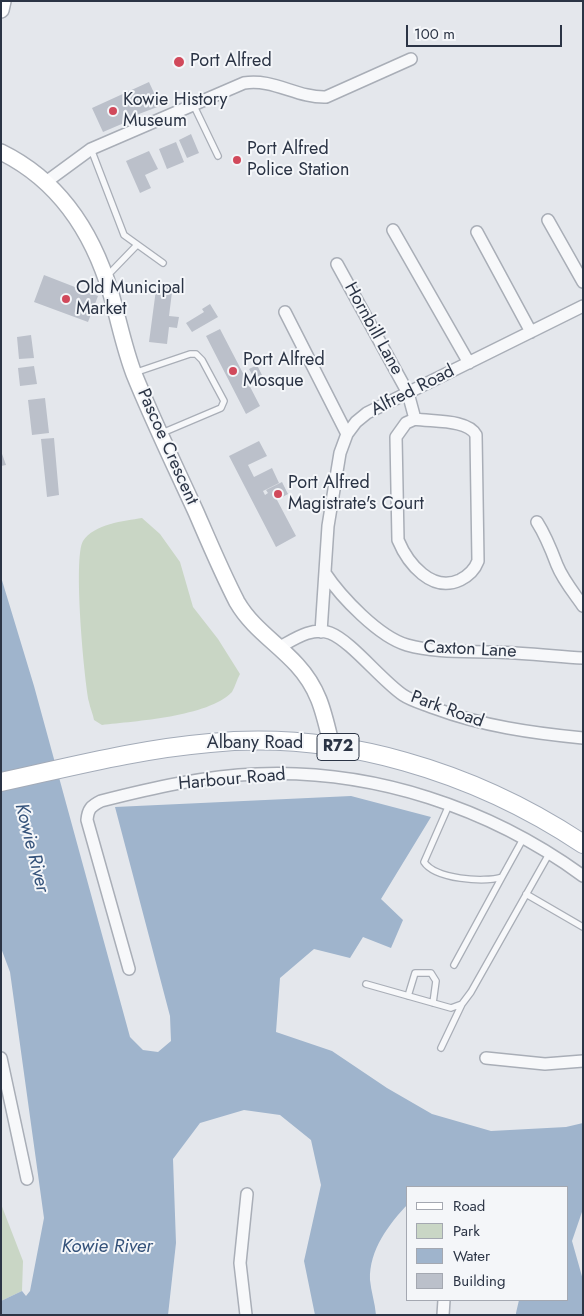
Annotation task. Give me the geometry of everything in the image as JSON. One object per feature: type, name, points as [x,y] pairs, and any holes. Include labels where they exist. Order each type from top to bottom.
[{"type":"main road","name":"Albany Road","points":[[1,782],[157,749],[211,742],[264,741],[332,747],[380,755],[454,778],[520,806],[583,844]]},
{"type":"street","points":[[1,10],[3,1]]},
{"type":"street","points":[[46,182],[91,149],[244,83],[258,81],[312,97],[326,97],[411,59]]},
{"type":"street","name":"Pascoe Crescent","points":[[1,152],[30,168],[46,182],[68,205],[85,230],[105,277],[134,373],[238,603],[256,626],[296,664],[315,690],[321,700],[332,747]]},
{"type":"street","points":[[548,220],[583,282]]},
{"type":"street","points":[[393,230],[469,363]]},
{"type":"street","points":[[477,232],[531,332]]},
{"type":"street","name":"Hornbill Lane","points":[[337,264],[408,393],[415,419]]},
{"type":"street","name":"Alfred Road","points":[[321,632],[328,526],[340,453],[347,434],[360,418],[583,306]]},
{"type":"street","points":[[285,312],[347,434]]},
{"type":"street","points":[[415,419],[466,425],[474,430],[476,435],[478,561],[470,573],[452,583],[437,583],[424,576],[398,540],[396,437],[406,423],[415,419]]},
{"type":"street","points":[[537,522],[550,543],[567,584],[583,606]]},
{"type":"street","name":"Caxton Lane","points":[[325,573],[343,596],[366,618],[389,637],[406,645],[428,649],[530,653],[583,658]]},
{"type":"street","points":[[278,648],[305,634],[321,632]]},
{"type":"street","name":"Park Road","points":[[321,632],[336,637],[386,682],[413,700],[464,719],[494,726],[583,738]]},
{"type":"street","name":"Harbour Road","points":[[129,969],[87,820],[88,811],[92,805],[108,799],[174,784],[258,774],[311,774],[410,792],[494,823],[549,854],[583,876]]},
{"type":"street","points":[[1,1058],[27,1179]]},
{"type":"street","points":[[486,1058],[545,1064],[583,1061]]},
{"type":"street","points":[[246,1315],[240,1263],[247,1194]]},
{"type":"street","points":[[444,1301],[444,1315]]},
{"type":"lane","points":[[193,104],[218,156]]},
{"type":"lane","points":[[91,149],[124,235],[136,246],[156,255],[163,263]]},
{"type":"lane","points":[[105,277],[136,246]]},
{"type":"lane","points":[[134,373],[190,354],[196,354],[202,360],[224,401],[221,408],[160,434]]},
{"type":"lane","points":[[449,805],[424,862],[427,867],[455,877],[489,881],[502,877]]},
{"type":"lane","points":[[454,965],[523,839]]},
{"type":"lane","points":[[441,1048],[462,1004],[471,992],[549,854]]},
{"type":"lane","points":[[526,894],[583,926]]},
{"type":"lane","points":[[408,996],[415,973],[431,974],[436,981],[433,1003]]},
{"type":"lane","points":[[366,984],[452,1008],[462,1004]]},
{"type":"green space","points":[[142,518],[160,534],[180,562],[193,607],[218,639],[240,674],[232,692],[206,707],[170,716],[102,725],[94,720],[87,689],[80,619],[80,552],[83,541],[94,531],[110,524]]},
{"type":"green space","points":[[1,1204],[23,1261],[22,1291],[1,1301]]},
{"type":"water","name":"Kowie River","points":[[1,577],[34,686],[130,1037],[143,1050],[158,1052],[171,1041],[170,1016],[115,807],[351,796],[431,817],[381,899],[403,920],[391,948],[363,937],[350,958],[314,949],[280,978],[276,1032],[332,1051],[387,1088],[432,1114],[491,1131],[566,1127],[583,1123],[583,1209],[572,1241],[583,1280],[583,1315],[516,1315],[519,1301],[569,1301],[569,1186],[406,1186],[406,1206],[387,1229],[373,1258],[370,1280],[376,1315],[315,1315],[304,1261],[321,1185],[311,1140],[280,1115],[244,1110],[200,1123],[173,1159],[176,1243],[168,1315],[1,1315],[1,1301],[22,1291],[26,1296],[30,1291],[44,1218],[10,972],[1,948]]},
{"type":"building","points":[[149,82],[160,106],[123,120],[124,123],[103,132],[92,108]]},
{"type":"building","points":[[191,134],[199,153],[187,158],[179,140]]},
{"type":"building","points":[[176,142],[184,162],[167,169],[159,149]]},
{"type":"building","points":[[149,151],[158,169],[145,175],[151,188],[140,193],[126,161]]},
{"type":"building","name":"Old Municipal Market","points":[[44,275],[98,296],[88,322],[34,302]]},
{"type":"building","points":[[157,282],[173,284],[169,316],[179,317],[177,328],[169,327],[167,344],[149,342]]},
{"type":"building","points":[[210,304],[218,317],[192,332],[186,323],[204,312],[202,309]]},
{"type":"building","name":"Port Alfred Mosque","points":[[220,329],[260,406],[246,414],[206,336]]},
{"type":"building","points":[[31,335],[34,358],[19,359],[17,337]]},
{"type":"building","points":[[257,365],[264,379],[257,383],[249,369]]},
{"type":"building","points":[[34,366],[37,384],[20,386],[18,368]]},
{"type":"building","points":[[45,398],[49,433],[32,435],[28,400]]},
{"type":"building","points":[[54,438],[59,495],[47,497],[41,439]]},
{"type":"building","name":"Port Alfred Magistrate's Court","points":[[259,441],[267,456],[248,465],[254,477],[272,468],[279,483],[263,491],[265,495],[268,493],[266,490],[282,482],[288,494],[277,500],[296,536],[276,547],[229,456]]},
{"type":"building","points":[[1,451],[6,465],[1,466]]},
{"type":"place","name":"Port Alfred","points":[[179,62]]},
{"type":"place","name":"Kowie History Museum","points":[[113,111]]},
{"type":"place","name":"Port Alfred Police Station","points":[[237,160]]},
{"type":"place","name":"Old Municipal Market","points":[[66,299]]},
{"type":"place","name":"Port Alfred Mosque","points":[[233,371]]},
{"type":"place","name":"Port Alfred Magistrate's Court","points":[[278,494]]}]
